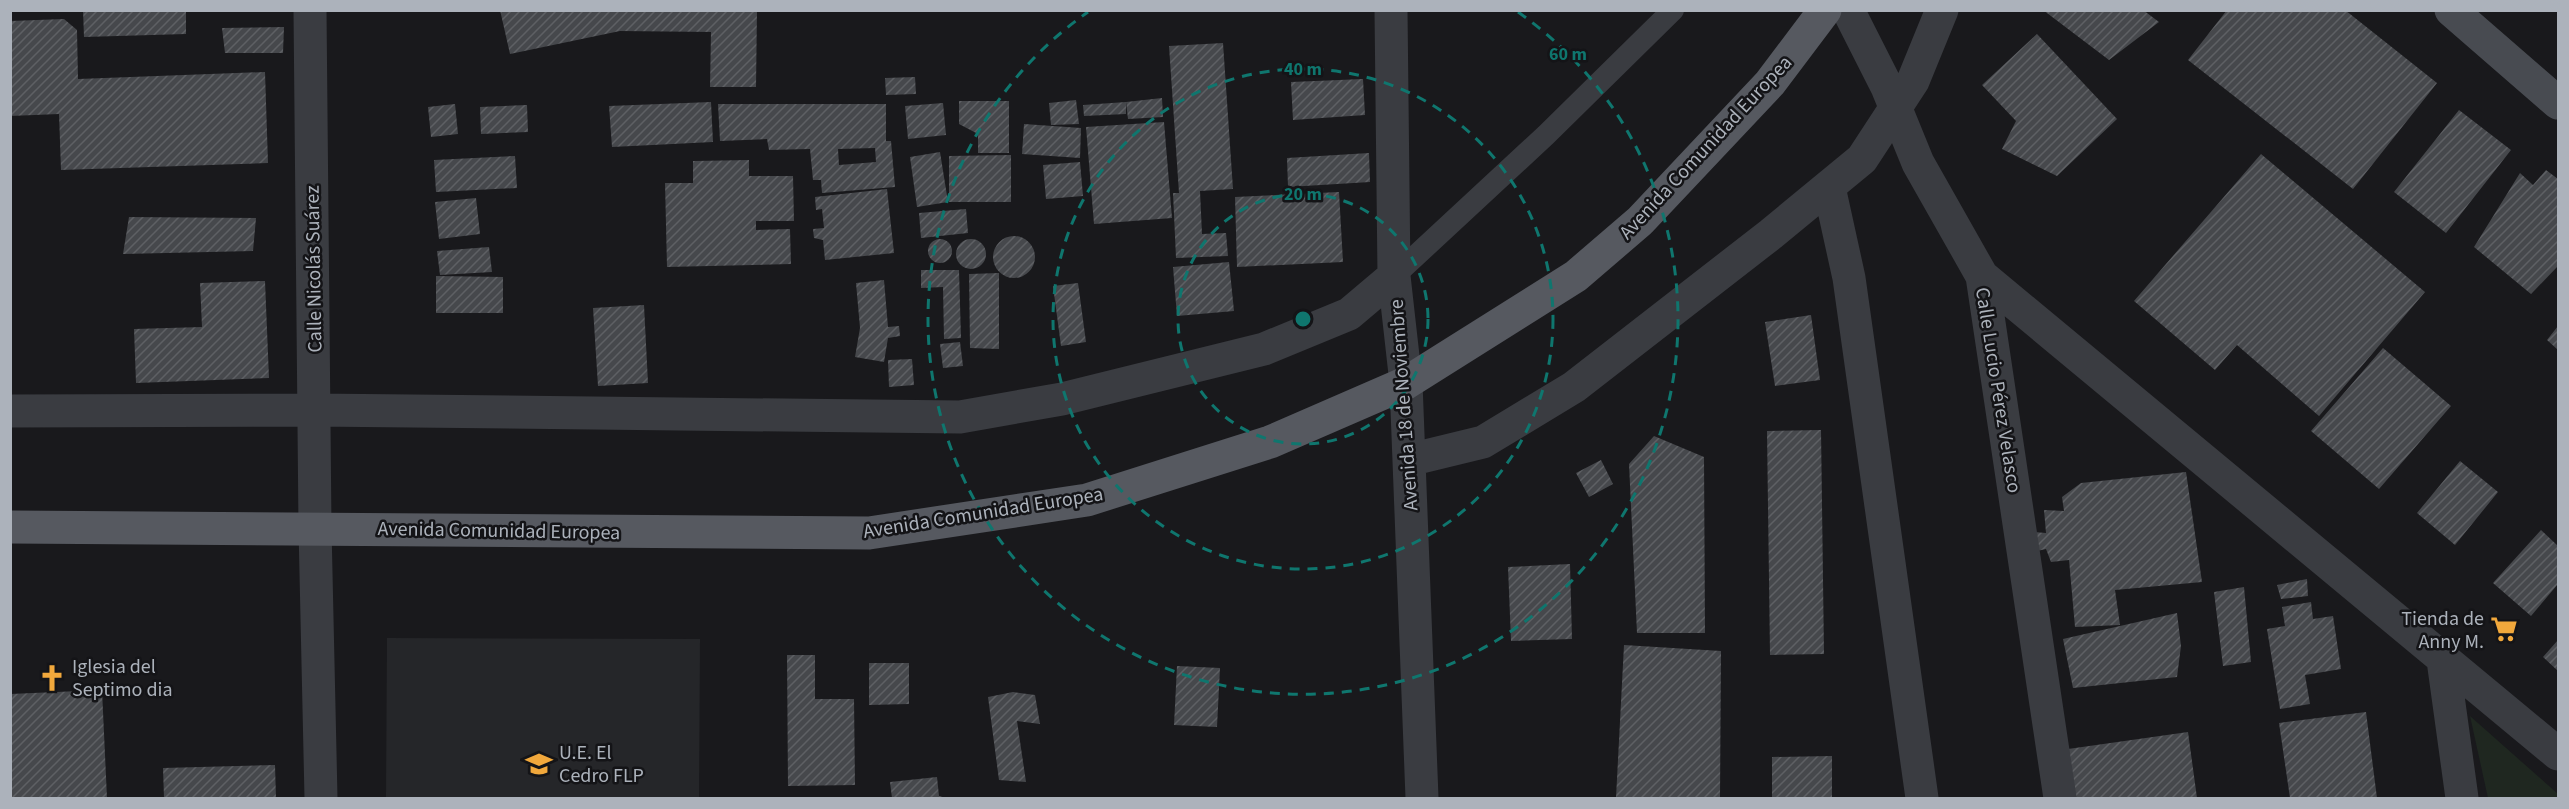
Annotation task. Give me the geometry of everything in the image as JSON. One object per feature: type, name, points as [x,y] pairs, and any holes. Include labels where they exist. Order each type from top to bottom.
[{"type":"main road","name":"Avenida Comunidad Europea","points":[[10,527],[869,533],[1087,500],[1270,442],[1406,383],[1576,276],[1640,221],[1770,83],[1825,10]]},
{"type":"street","name":"Calle Nicolás Suárez","points":[[310,10],[315,528],[321,798]]},
{"type":"street","name":"Avenida 18 de Noviembre","points":[[1391,10],[1394,276],[1406,383],[1422,798]]},
{"type":"street","name":"Calle Lucio Pérez Velasco","points":[[1848,10],[1887,87],[1918,164],[1982,276],[2060,798]]},
{"type":"street","points":[[1409,460],[1483,442],[1574,387],[1829,187],[1862,159],[1895,108],[1912,81],[1942,10]]},
{"type":"street","points":[[2451,10],[2556,96]]},
{"type":"street","points":[[1829,187],[1849,278],[1922,798]]},
{"type":"street","points":[[10,411],[315,410],[960,417],[1062,399],[1264,349],[1349,314],[1394,276]]},
{"type":"street","points":[[1982,276],[2559,754]]},
{"type":"street","points":[[2443,660],[2463,798]]},
{"type":"lane","points":[[1394,276],[1546,135],[1673,10]]},
{"type":"shaded area","points":[[387,638],[700,639],[699,798],[386,798]]},
{"type":"shaded area","points":[[2470,716],[2558,794],[2558,798],[2488,798]]},
{"type":"building","points":[[83,10],[186,10],[186,34],[84,37]]},
{"type":"building","points":[[500,10],[757,10],[756,87],[710,87],[711,32],[620,31],[510,54]]},
{"type":"building","points":[[2043,10],[2143,10],[2159,22],[2109,60]]},
{"type":"building","points":[[2227,10],[2345,10],[2437,83],[2353,189],[2188,60]]},
{"type":"building","points":[[64,19],[77,30],[78,79],[265,72],[268,163],[61,170],[59,114],[10,116],[10,21]]},
{"type":"building","points":[[284,27],[283,53],[225,53],[222,28]]},
{"type":"building","points":[[2037,34],[2117,119],[2057,176],[2002,149],[2016,121],[1982,85]]},
{"type":"building","points":[[1223,43],[1233,189],[1200,191],[1202,234],[1226,233],[1228,256],[1176,258],[1173,193],[1179,193],[1169,46]]},
{"type":"building","points":[[915,77],[916,94],[886,95],[885,78]]},
{"type":"building","points":[[1363,79],[1365,115],[1293,120],[1291,82]]},
{"type":"building","points":[[1162,98],[1163,117],[1128,119],[1126,102]]},
{"type":"building","points":[[1076,100],[1079,124],[1051,125],[1049,103]]},
{"type":"building","points":[[959,101],[1009,101],[1009,153],[978,153],[978,134],[959,124]]},
{"type":"building","points":[[711,102],[713,142],[612,147],[609,106]]},
{"type":"building","points":[[1126,102],[1126,114],[1084,116],[1083,105]]},
{"type":"building","points":[[943,103],[946,135],[908,139],[905,106]]},
{"type":"building","points":[[455,104],[458,134],[431,137],[428,107]]},
{"type":"building","points":[[718,104],[886,104],[886,141],[891,141],[895,187],[822,193],[821,180],[813,180],[810,149],[769,150],[767,139],[720,141]],"holes":[[[875,148],[876,162],[839,165],[838,149]]]},
{"type":"building","points":[[527,105],[528,132],[481,134],[480,107]]},
{"type":"building","points":[[2459,110],[2511,150],[2446,233],[2394,192]]},
{"type":"building","points":[[1164,122],[1172,218],[1094,224],[1086,127]]},
{"type":"building","points":[[1024,124],[1081,128],[1080,158],[1022,154]]},
{"type":"building","points":[[940,152],[948,202],[917,207],[910,157]]},
{"type":"building","points":[[1369,153],[1370,182],[1288,187],[1287,158]]},
{"type":"building","points":[[2261,154],[2425,292],[2319,416],[2237,345],[2215,370],[2134,301]]},
{"type":"building","points":[[1011,155],[1011,202],[949,202],[949,156]]},
{"type":"building","points":[[515,156],[517,188],[436,192],[434,160]]},
{"type":"building","points":[[749,160],[749,176],[793,176],[794,221],[756,221],[756,230],[790,229],[791,264],[667,267],[665,183],[693,183],[693,161]]},
{"type":"building","points":[[1080,162],[1083,196],[1046,199],[1043,165]]},
{"type":"building","points":[[2546,170],[2558,179],[2558,266],[2531,294],[2474,247],[2520,173],[2533,185]]},
{"type":"building","points":[[887,189],[894,253],[825,260],[823,240],[814,238],[813,229],[824,228],[822,209],[816,210],[815,197]]},
{"type":"building","points":[[1339,192],[1343,262],[1237,267],[1235,197]]},
{"type":"building","points":[[476,198],[480,234],[439,239],[435,202]]},
{"type":"building","points":[[966,209],[968,233],[921,238],[919,213]]},
{"type":"building","points":[[129,217],[256,218],[253,251],[123,254]]},
{"type":"building","points":[[1014,236],[1029,242],[1035,257],[1029,272],[1014,278],[999,272],[993,257],[999,242]]},
{"type":"building","points":[[940,239],[949,242],[952,251],[949,260],[940,263],[931,260],[928,251],[931,242]]},
{"type":"building","points":[[971,239],[981,244],[986,254],[981,264],[971,269],[961,264],[956,254],[961,244]]},
{"type":"building","points":[[489,247],[492,272],[440,275],[437,251]]},
{"type":"building","points":[[1229,262],[1234,311],[1177,316],[1173,267]]},
{"type":"building","points":[[921,270],[959,270],[961,338],[944,339],[943,287],[921,288]]},
{"type":"building","points":[[999,273],[999,349],[970,348],[969,274]]},
{"type":"building","points":[[436,276],[503,277],[503,313],[436,313]]},
{"type":"building","points":[[884,280],[888,327],[899,326],[900,336],[888,338],[884,362],[855,357],[860,328],[856,283]]},
{"type":"building","points":[[265,281],[269,378],[136,383],[134,329],[202,327],[200,283]]},
{"type":"building","points":[[1078,283],[1086,342],[1061,346],[1053,286]]},
{"type":"building","points":[[644,305],[648,383],[598,386],[593,308]]},
{"type":"building","points":[[1811,315],[1820,380],[1775,386],[1765,322]]},
{"type":"building","points":[[2558,326],[2558,350],[2547,340]]},
{"type":"building","points":[[960,342],[963,366],[943,368],[940,344]]},
{"type":"building","points":[[2383,348],[2451,406],[2379,489],[2311,431]]},
{"type":"building","points":[[912,359],[914,385],[889,387],[888,360]]},
{"type":"building","points":[[1821,430],[1824,654],[1770,655],[1767,431]]},
{"type":"building","points":[[1654,436],[1704,457],[1705,633],[1637,633],[1629,464]]},
{"type":"building","points":[[1601,460],[1613,484],[1589,497],[1576,473]]},
{"type":"building","points":[[2460,461],[2498,492],[2455,545],[2417,513]]},
{"type":"building","points":[[2186,472],[2202,582],[2115,590],[2120,625],[2075,627],[2069,560],[2051,562],[2046,549],[2037,551],[2034,532],[2046,533],[2044,510],[2064,511],[2062,497],[2081,483]]},
{"type":"building","points":[[2541,530],[2558,546],[2558,584],[2531,616],[2493,583]]},
{"type":"building","points":[[1570,564],[1572,639],[1511,641],[1508,567]]},
{"type":"building","points":[[2307,579],[2308,596],[2281,599],[2277,585]]},
{"type":"building","points":[[2244,587],[2251,662],[2223,666],[2214,592]]},
{"type":"building","points":[[2311,602],[2313,619],[2333,616],[2341,669],[2305,675],[2310,704],[2280,709],[2267,629],[2285,626],[2282,607]]},
{"type":"building","points":[[2177,613],[2181,646],[2177,677],[2073,688],[2063,639]]},
{"type":"building","points":[[2558,640],[2558,671],[2543,657]]},
{"type":"building","points":[[1624,645],[1721,651],[1720,798],[1616,798]]},
{"type":"building","points":[[787,655],[815,655],[815,699],[854,699],[855,785],[788,786]]},
{"type":"building","points":[[869,663],[909,663],[909,704],[869,705]]},
{"type":"building","points":[[1177,666],[1220,668],[1217,727],[1174,725]]},
{"type":"building","points":[[102,690],[107,798],[10,798],[10,694]]},
{"type":"building","points":[[1013,692],[1035,695],[1040,724],[1017,721],[1026,782],[999,780],[988,697]]},
{"type":"building","points":[[2366,712],[2377,798],[2290,798],[2279,723]]},
{"type":"building","points":[[2188,732],[2197,798],[2075,798],[2068,749]]},
{"type":"building","points":[[1832,756],[1832,798],[1772,798],[1772,757]]},
{"type":"building","points":[[275,765],[276,798],[164,798],[163,768]]},
{"type":"building","points":[[937,777],[939,796],[946,798],[892,798],[890,782]]},
{"type":"place","name":"Tienda de Anny M.","points":[[2504,629]]},
{"type":"place","name":"Iglesia del Septimo dia","points":[[52,678]]},
{"type":"place","name":"U.E. El Cedro FLP","points":[[539,764]]}]
